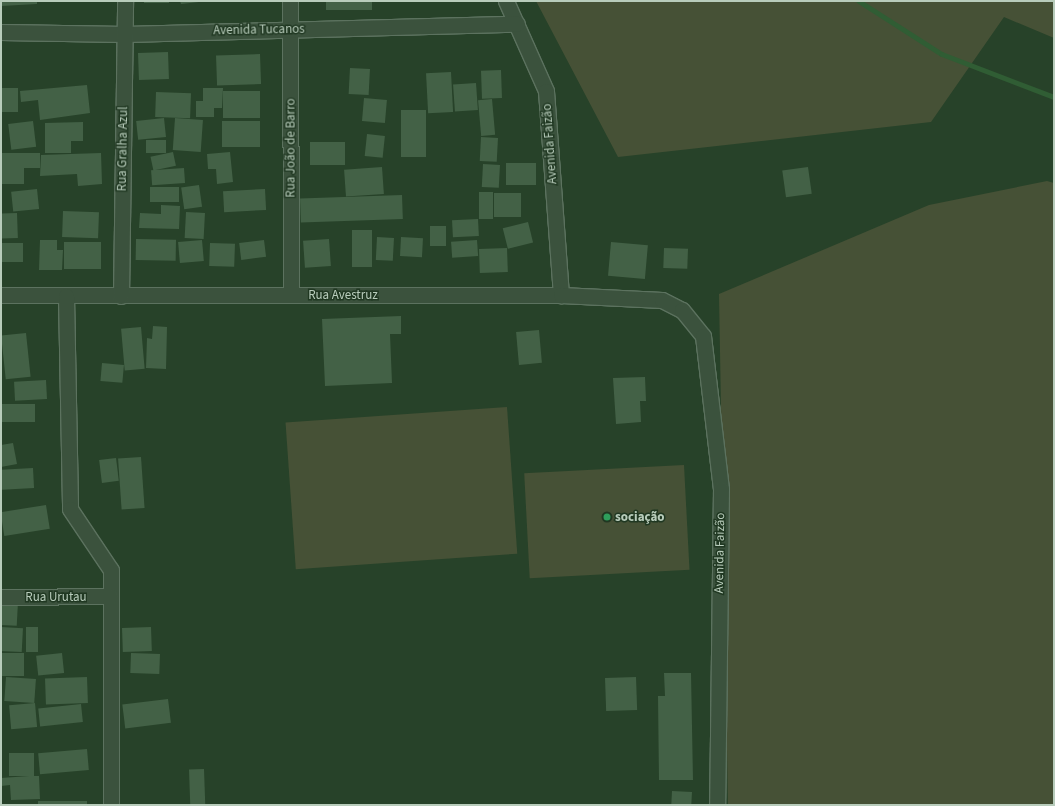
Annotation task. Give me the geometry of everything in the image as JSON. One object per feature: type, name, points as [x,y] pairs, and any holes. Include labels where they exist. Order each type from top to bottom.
[{"type":"street","name":"Rua Gralha Azul","points":[[121,296],[125,1]]},
{"type":"street","name":"Rua João de Barro","points":[[290,1],[291,295]]},
{"type":"street","name":"Avenida Faizão","points":[[506,1],[546,90],[561,295]]},
{"type":"street","name":"Avenida Tucanos","points":[[1,32],[125,34],[517,24]]},
{"type":"street","name":"Rua Avestruz","points":[[1,295],[561,295],[662,300],[682,310]]},
{"type":"street","points":[[66,296],[70,509],[111,570],[111,805]]},
{"type":"street","name":"Avenida Faizão","points":[[682,310],[703,336],[721,489],[717,805]]},
{"type":"street","name":"Rua Urutau","points":[[1,597],[110,596]]},
{"type":"green space","points":[[536,1],[1054,1],[1054,38],[1004,17],[931,122],[618,157]]},
{"type":"green space","points":[[1047,181],[1054,183],[1054,805],[728,805],[719,294],[929,205]]},
{"type":"green space","points":[[507,407],[517,554],[296,569],[286,422]]},
{"type":"green space","name":"sociação","points":[[684,465],[689,570],[530,578],[524,473]]},
{"type":"building","points":[[1,1],[37,1],[37,4],[1,6]]},
{"type":"building","points":[[144,1],[169,1],[169,3],[144,3]]},
{"type":"building","points":[[180,1],[199,1],[199,2],[181,4]]},
{"type":"building","points":[[326,1],[372,1],[372,10],[326,10]]},
{"type":"building","points":[[168,52],[169,79],[139,80],[138,53]]},
{"type":"building","points":[[260,54],[261,84],[217,86],[216,56]]},
{"type":"building","points":[[350,68],[370,69],[369,95],[349,94]]},
{"type":"building","points":[[501,70],[502,98],[482,99],[481,71]]},
{"type":"building","points":[[451,72],[453,112],[428,113],[426,73]]},
{"type":"building","points":[[476,83],[478,110],[455,112],[453,85]]},
{"type":"building","points":[[87,85],[90,113],[40,120],[38,100],[21,102],[20,91]]},
{"type":"building","points":[[1,88],[18,88],[18,112],[1,112]]},
{"type":"building","points":[[203,88],[223,88],[222,108],[214,108],[214,117],[196,117],[196,101],[203,101]]},
{"type":"building","points":[[223,91],[260,91],[260,118],[223,118]]},
{"type":"building","points":[[156,92],[191,93],[190,118],[155,117]]},
{"type":"building","points":[[364,98],[387,100],[385,123],[362,121]]},
{"type":"building","points":[[492,99],[495,135],[481,136],[478,100]]},
{"type":"building","points":[[401,110],[426,110],[426,157],[401,157]]},
{"type":"building","points":[[164,118],[166,137],[138,140],[136,121]]},
{"type":"building","points":[[175,118],[203,120],[201,152],[173,150]]},
{"type":"building","points":[[33,121],[36,147],[11,150],[8,124]]},
{"type":"building","points":[[222,121],[260,121],[260,147],[222,147]]},
{"type":"building","points":[[83,122],[83,141],[71,141],[71,153],[45,153],[45,123]]},
{"type":"building","points":[[367,134],[385,136],[383,158],[365,156]]},
{"type":"building","points":[[481,137],[498,138],[497,162],[480,161]]},
{"type":"building","points":[[146,140],[166,140],[166,153],[146,153]]},
{"type":"building","points":[[310,142],[345,142],[345,165],[310,165]]},
{"type":"building","points":[[173,152],[176,166],[153,170],[151,157]]},
{"type":"building","points":[[230,152],[233,182],[217,184],[216,169],[208,169],[207,154]]},
{"type":"building","points":[[1,153],[40,153],[40,168],[24,168],[24,184],[1,184]]},
{"type":"building","points":[[101,153],[102,184],[78,186],[77,174],[40,176],[41,155]]},
{"type":"building","points":[[506,163],[536,163],[536,185],[506,185]]},
{"type":"building","points":[[483,164],[500,165],[499,188],[482,187]]},
{"type":"building","points":[[382,167],[384,194],[346,197],[344,170]]},
{"type":"building","points":[[808,167],[812,194],[786,197],[782,171]]},
{"type":"building","points":[[184,168],[185,183],[152,185],[151,170]]},
{"type":"building","points":[[199,185],[202,207],[184,209],[181,188]]},
{"type":"building","points":[[150,187],[179,187],[179,202],[150,202]]},
{"type":"building","points":[[37,189],[39,209],[13,212],[11,192]]},
{"type":"building","points":[[265,189],[266,210],[224,212],[223,191]]},
{"type":"building","points":[[479,192],[493,192],[493,219],[479,219]]},
{"type":"building","points":[[494,193],[521,193],[521,217],[494,217]]},
{"type":"building","points":[[402,195],[403,219],[301,223],[300,199]]},
{"type":"building","points":[[161,205],[180,206],[179,229],[139,228],[140,213],[161,214]]},
{"type":"building","points":[[63,211],[99,212],[98,238],[62,237]]},
{"type":"building","points":[[186,212],[205,213],[204,239],[185,238]]},
{"type":"building","points":[[17,213],[18,238],[2,239],[1,214]]},
{"type":"building","points":[[478,219],[479,236],[453,237],[452,220]]},
{"type":"building","points":[[528,222],[533,242],[508,249],[503,228]]},
{"type":"building","points":[[430,226],[446,226],[446,246],[430,246]]},
{"type":"building","points":[[352,230],[372,230],[372,267],[352,267]]},
{"type":"building","points":[[377,237],[394,238],[393,261],[376,260]]},
{"type":"building","points":[[401,237],[423,238],[422,257],[400,256]]},
{"type":"building","points":[[136,239],[176,240],[176,261],[136,260]]},
{"type":"building","points":[[329,239],[331,266],[305,268],[303,241]]},
{"type":"building","points":[[40,240],[57,240],[57,250],[63,250],[62,270],[39,270]]},
{"type":"building","points":[[202,240],[204,261],[180,263],[178,242]]},
{"type":"building","points":[[264,240],[266,257],[241,260],[239,243]]},
{"type":"building","points":[[477,240],[478,256],[452,258],[451,242]]},
{"type":"building","points":[[64,242],[101,242],[101,269],[64,269]]},
{"type":"building","points":[[611,242],[648,245],[645,279],[608,276]]},
{"type":"building","points":[[1,243],[23,243],[23,262],[1,262]]},
{"type":"building","points":[[210,243],[235,244],[234,267],[209,266]]},
{"type":"building","points":[[507,248],[508,272],[480,273],[479,249]]},
{"type":"building","points":[[664,248],[688,249],[687,269],[663,268]]},
{"type":"building","points":[[401,316],[401,334],[390,334],[392,383],[325,386],[322,319]]},
{"type":"building","points":[[153,326],[167,327],[166,369],[146,368],[147,338],[152,339]]},
{"type":"building","points":[[141,327],[145,369],[125,371],[121,329]]},
{"type":"building","points":[[539,330],[542,363],[519,365],[516,332]]},
{"type":"building","points":[[26,333],[31,377],[6,379],[1,336]]},
{"type":"building","points":[[102,363],[124,365],[122,383],[100,381]]},
{"type":"building","points":[[645,377],[646,401],[640,401],[641,422],[616,424],[613,378]]},
{"type":"building","points":[[46,380],[47,399],[15,401],[14,382]]},
{"type":"building","points":[[1,404],[35,404],[35,422],[1,422]]},
{"type":"building","points":[[13,443],[17,464],[1,467],[1,445]]},
{"type":"building","points":[[141,457],[145,508],[122,509],[118,459]]},
{"type":"building","points":[[116,458],[119,481],[102,483],[99,460]]},
{"type":"building","points":[[33,468],[34,488],[2,490],[1,470]]},
{"type":"building","points":[[46,505],[50,529],[4,536],[1,512]]},
{"type":"building","points":[[1,601],[18,602],[17,626],[1,625]]},
{"type":"building","points":[[1,627],[23,628],[22,652],[1,651]]},
{"type":"building","points":[[26,627],[38,627],[38,652],[26,652]]},
{"type":"building","points":[[151,627],[152,651],[123,652],[122,628]]},
{"type":"building","points":[[1,653],[24,653],[24,676],[1,676]]},
{"type":"building","points":[[62,653],[64,673],[38,676],[36,656]]},
{"type":"building","points":[[131,653],[160,654],[159,674],[130,673]]},
{"type":"building","points":[[664,673],[691,673],[693,780],[659,780],[658,696],[665,696]]},
{"type":"building","points":[[6,677],[36,679],[34,703],[4,701]]},
{"type":"building","points":[[87,677],[88,703],[46,704],[45,678]]},
{"type":"building","points":[[636,677],[637,710],[606,711],[605,678]]},
{"type":"building","points":[[168,699],[171,723],[125,728],[122,705]]},
{"type":"building","points":[[35,703],[37,727],[11,729],[9,705]]},
{"type":"building","points":[[81,704],[83,722],[40,726],[38,708]]},
{"type":"building","points":[[87,749],[89,770],[40,774],[38,753]]},
{"type":"building","points":[[9,753],[34,753],[34,776],[39,776],[40,799],[11,800],[10,785],[1,786],[1,778],[29,776],[9,776]]},
{"type":"building","points":[[204,769],[205,804],[190,805],[189,770]]},
{"type":"building","points":[[672,791],[692,792],[691,805],[671,805]]},
{"type":"building","points":[[38,801],[87,801],[87,805],[38,805]]},
{"type":"waterway","points":[[859,1],[942,54],[1054,97]]},
{"type":"place","name":"sociação","points":[[607,517]]}]
